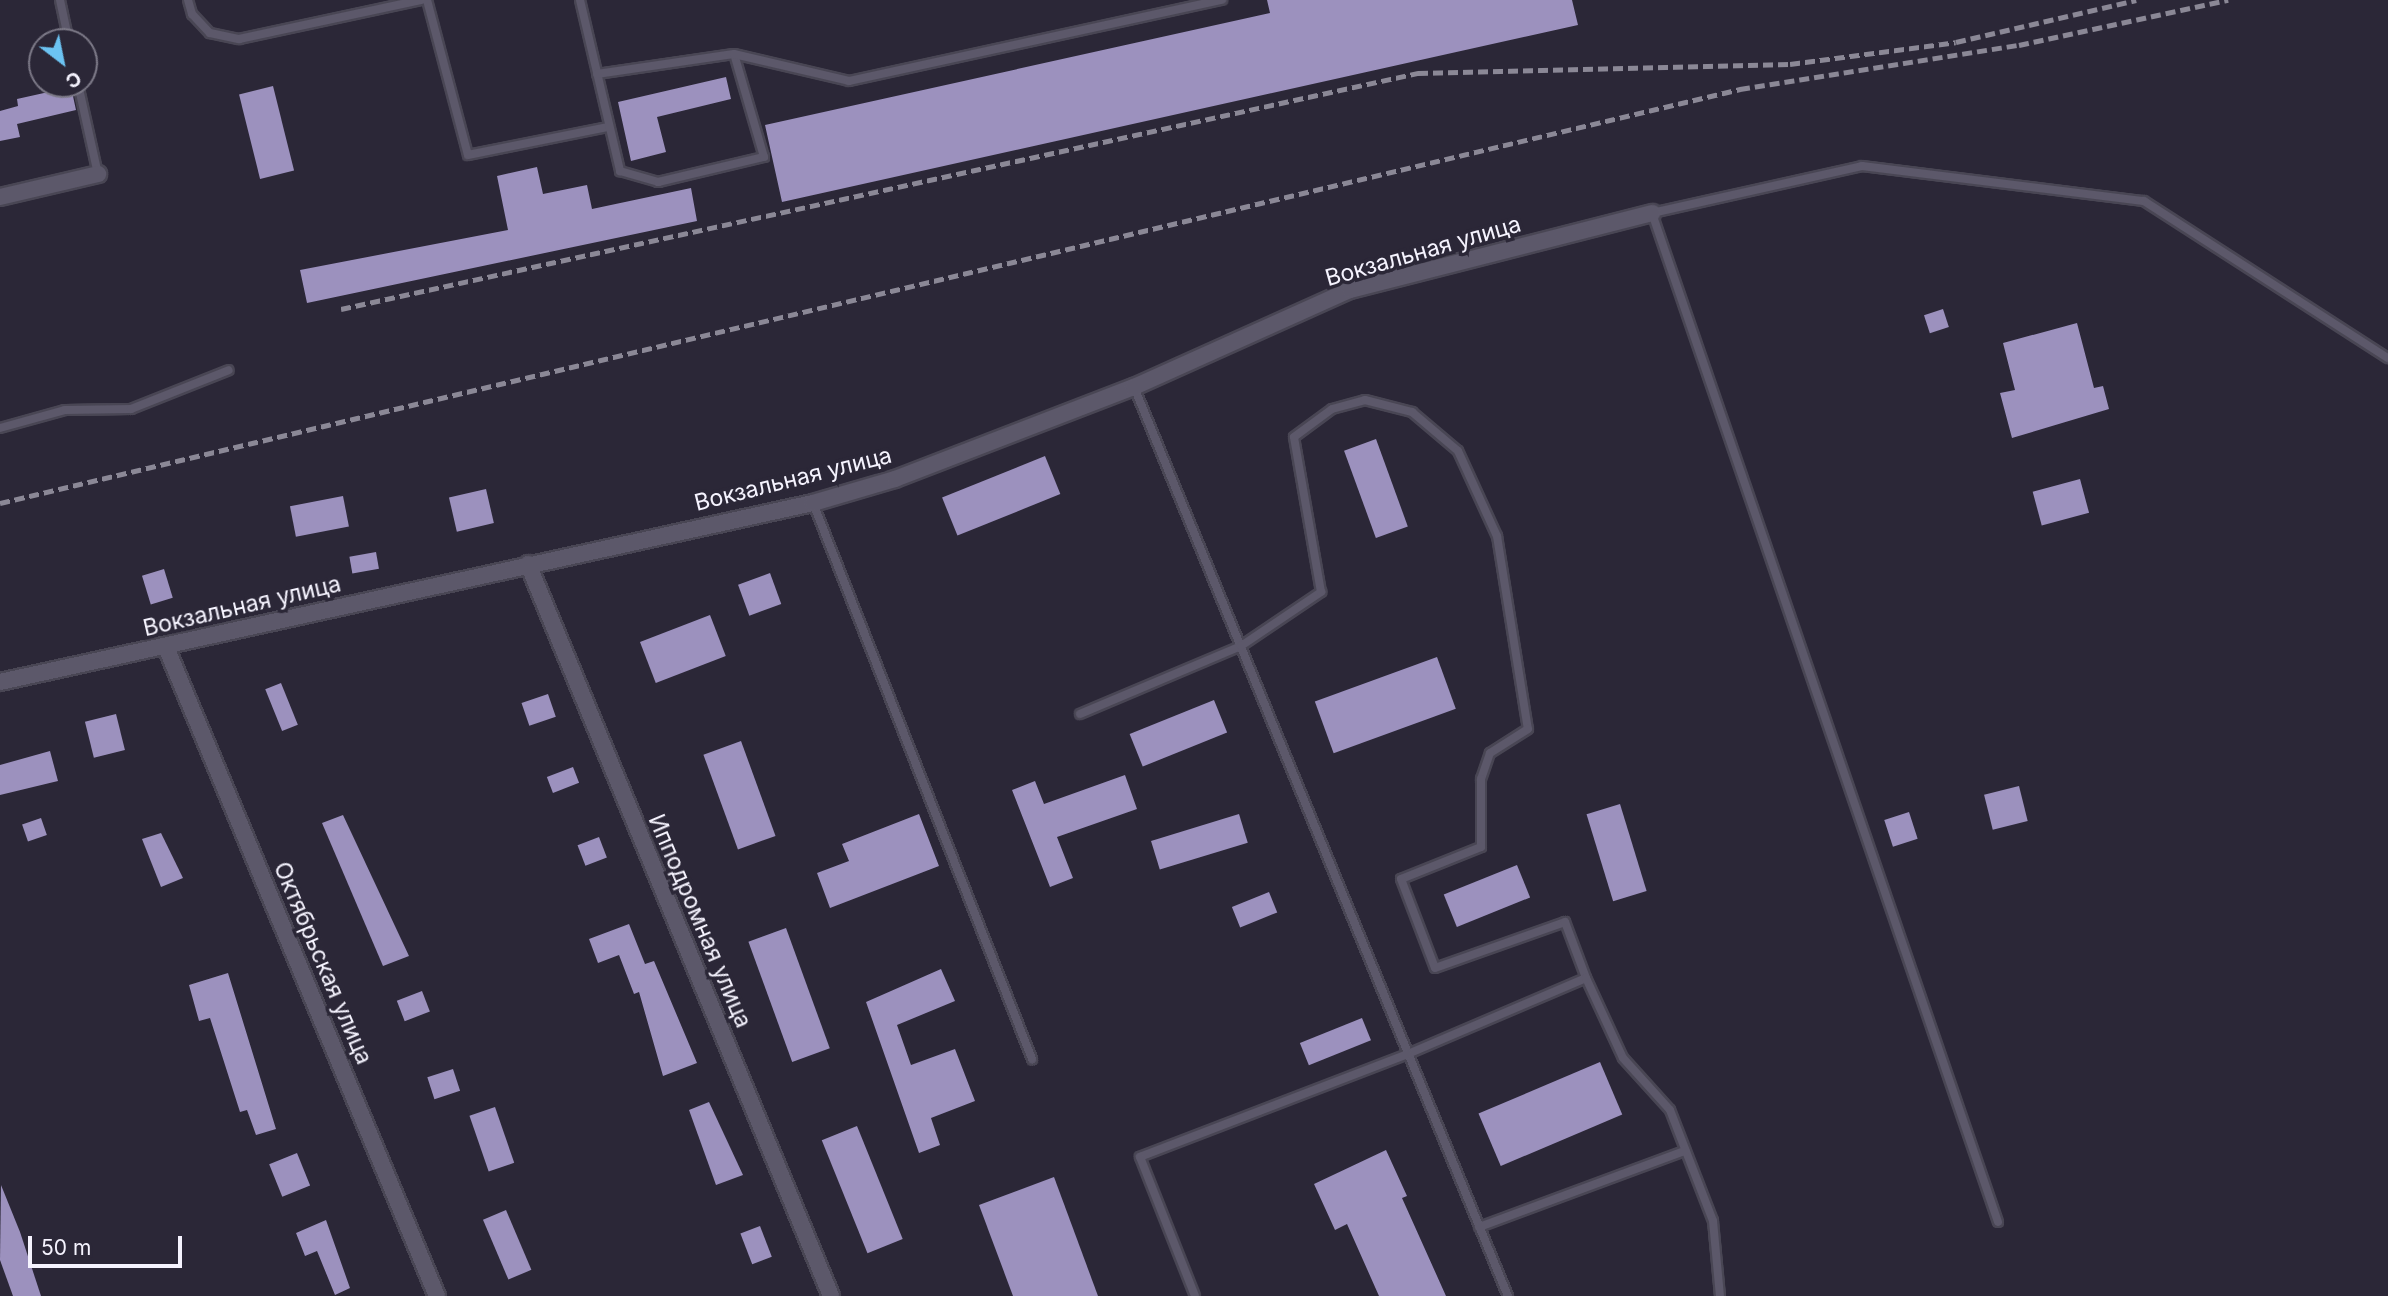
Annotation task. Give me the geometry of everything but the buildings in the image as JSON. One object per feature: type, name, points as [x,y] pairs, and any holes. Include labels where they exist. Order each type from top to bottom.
[{"type":"street","points":[[0,197],[98,174]]},
{"type":"street","name":"Вокзальная улица","points":[[0,682],[813,503],[895,479],[1135,387],[1350,290],[1652,213]]},
{"type":"street","name":"Ипподромная улица","points":[[527,564],[831,1296]]},
{"type":"street","name":"Октябрьская улица","points":[[166,647],[437,1296]]},
{"type":"lane","points":[[60,0],[66,28]]},
{"type":"lane","points":[[188,0],[192,14],[210,33],[239,39],[421,0]]},
{"type":"lane","points":[[427,0],[468,155],[608,127]]},
{"type":"lane","points":[[580,0],[620,171],[658,182],[764,157],[734,54]]},
{"type":"lane","points":[[597,74],[734,54],[849,81],[1222,0]]},
{"type":"lane","points":[[81,98],[98,174]]},
{"type":"lane","points":[[1998,1222],[1652,213],[1861,166],[2144,201],[2388,358]]},
{"type":"lane","points":[[0,428],[65,410],[131,409],[229,370]]},
{"type":"lane","points":[[1135,387],[1508,1296]]},
{"type":"lane","points":[[1080,714],[1241,646],[1321,592],[1294,437],[1332,410],[1365,400],[1412,412],[1458,451],[1497,536],[1528,729],[1490,753],[1480,779],[1481,847],[1401,878],[1435,968],[1565,922],[1586,978],[1623,1058],[1670,1110],[1713,1221],[1720,1296]]},
{"type":"lane","points":[[813,503],[1031,1059]]},
{"type":"lane","points":[[1195,1296],[1140,1157],[1408,1054],[1586,978]]},
{"type":"lane","points":[[1479,1227],[1685,1151]]},
{"type":"railway","points":[[341,309],[1418,73],[1790,64],[1956,42],[2136,0]]},
{"type":"railway","points":[[0,503],[1740,89],[2019,45],[2228,0]]}]
